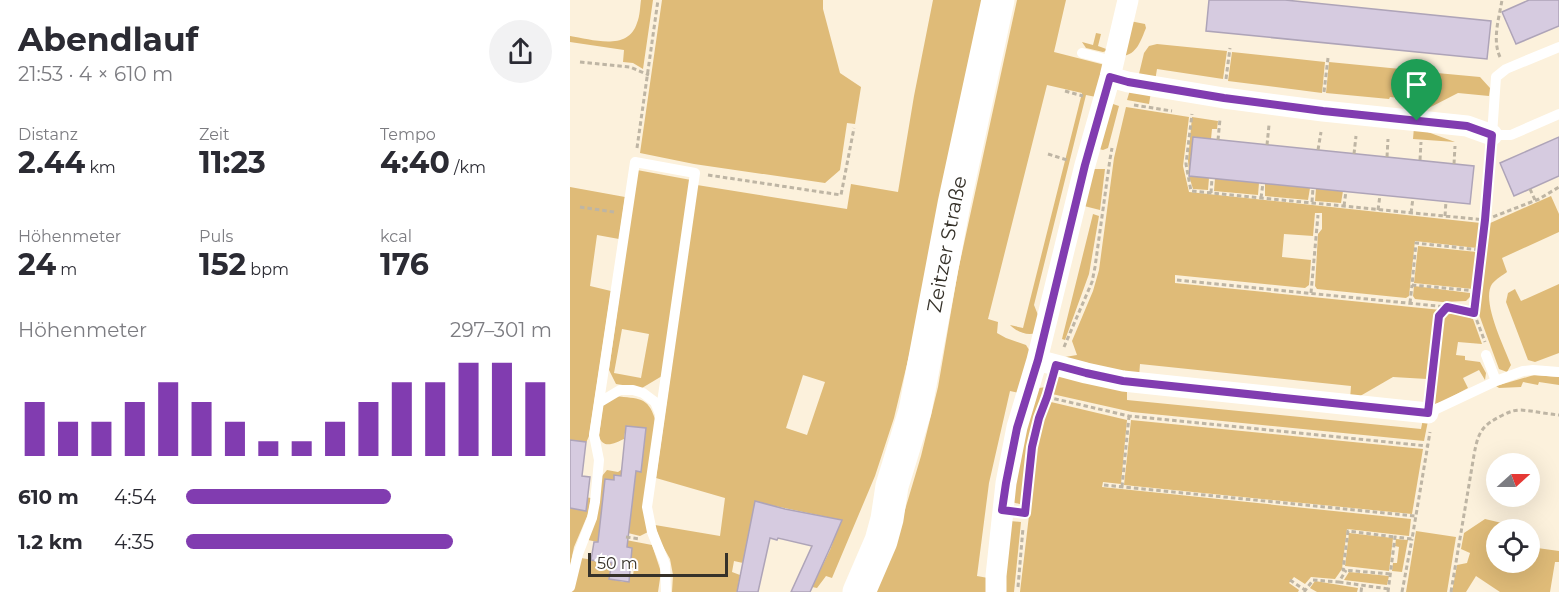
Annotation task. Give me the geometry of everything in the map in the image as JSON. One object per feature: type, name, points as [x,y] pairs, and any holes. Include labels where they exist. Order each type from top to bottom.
[{"type":"main road","name":"Zeitzer Straße","points":[[859,592],[881,541],[892,486],[915,411],[954,204],[998,0]]},
{"type":"main road","name":"Zeitzer Straße","points":[[835,592],[866,525],[892,486]]},
{"type":"street","points":[[996,592],[1002,510],[1017,428],[1047,362],[1085,165],[1112,69],[1128,0]]},
{"type":"street","points":[[1112,69],[1128,82],[1323,111],[1467,126],[1492,135]]},
{"type":"street","points":[[1047,362],[1123,381],[1428,413]]},
{"type":"lane","points":[[1559,46],[1506,69],[1496,77],[1492,135],[1511,135],[1559,114]]},
{"type":"lane","points":[[1082,53],[1112,69]]},
{"type":"lane","points":[[570,587],[595,502],[598,460],[594,435],[635,162],[695,173],[647,507],[652,532],[665,564],[666,592]]},
{"type":"lane","points":[[1485,355],[1496,381]]},
{"type":"lane","points":[[1428,413],[1523,371],[1559,372]]},
{"type":"lane","points":[[600,402],[620,390],[633,390],[643,393],[655,402],[660,414]]},
{"type":"lane","points":[[1002,510],[1025,513]]},
{"type":"path","points":[[635,162],[658,0]]},
{"type":"path","points":[[1502,0],[1496,33],[1497,51],[1506,69]]},
{"type":"path","points":[[1224,98],[1230,48]]},
{"type":"path","points":[[1323,111],[1328,58]]},
{"type":"path","points":[[580,62],[630,67],[649,75]]},
{"type":"path","points":[[1417,121],[1425,67]]},
{"type":"path","points":[[1191,114],[1186,164],[1191,191],[1485,220],[1547,195],[1559,187]]},
{"type":"path","points":[[1218,140],[1220,119]]},
{"type":"path","points":[[1267,145],[1269,125]]},
{"type":"path","points":[[695,173],[841,195],[854,128]]},
{"type":"path","points":[[1318,150],[1321,132]]},
{"type":"path","points":[[1485,355],[1486,345],[1474,313],[1492,135]]},
{"type":"path","points":[[1354,154],[1356,136]]},
{"type":"path","points":[[1387,157],[1388,139]]},
{"type":"path","points":[[1420,160],[1421,142]]},
{"type":"path","points":[[1454,164],[1455,146]]},
{"type":"path","points":[[1112,148],[1092,282],[1047,362],[1047,397],[1129,416],[1427,446]]},
{"type":"path","points":[[1211,193],[1212,178]]},
{"type":"path","points":[[1261,198],[1263,183]]},
{"type":"path","points":[[1312,202],[1313,188]]},
{"type":"path","points":[[1530,189],[1534,200]]},
{"type":"path","points":[[1344,206],[1346,191]]},
{"type":"path","points":[[1378,210],[1380,195]]},
{"type":"path","points":[[1411,213],[1413,198]]},
{"type":"path","points":[[1445,216],[1446,201]]},
{"type":"path","points":[[580,207],[627,214]]},
{"type":"path","points":[[1311,293],[1318,215]]},
{"type":"path","points":[[1410,303],[1416,243],[1481,250]]},
{"type":"path","points":[[1177,280],[1447,307],[1474,313]]},
{"type":"path","points":[[1412,285],[1476,291]]},
{"type":"path","points":[[1402,592],[1431,423],[1428,413],[1439,316],[1447,307]]},
{"type":"path","points":[[1450,592],[1474,455],[1481,432],[1489,422],[1510,411],[1559,415]]},
{"type":"path","points":[[1122,487],[1129,416]]},
{"type":"path","points":[[1017,592],[1028,483]]},
{"type":"path","points":[[1104,485],[1415,516]]},
{"type":"path","points":[[1390,574],[1343,570],[1348,531],[1412,540]]},
{"type":"path","points":[[1290,580],[1306,591],[1313,580],[1388,590],[1395,537]]},
{"type":"path","points":[[1339,582],[1346,570]]},
{"type":"path","points":[[1361,592],[1362,585]]},
{"type":"shaded area","points":[[641,0],[653,0],[643,69],[633,63],[623,62],[624,50],[570,42],[570,36],[608,42],[626,38],[637,23]]},
{"type":"shaded area","points":[[662,0],[823,0],[823,9],[840,73],[861,87],[855,124],[847,123],[840,170],[825,183],[694,164],[640,153]]},
{"type":"shaded area","points":[[933,0],[988,0],[935,248],[894,418],[875,476],[832,578],[826,576],[817,588],[812,587],[830,550],[841,520],[756,502],[743,563],[734,561],[732,572],[740,575],[737,592],[672,592],[673,575],[670,559],[660,541],[655,525],[720,536],[725,498],[656,478],[697,185],[847,209],[851,184],[898,192]],"holes":[[[803,375],[825,382],[807,435],[786,428]]]},
{"type":"shaded area","points":[[1017,0],[1066,0],[1054,52],[1105,65],[1096,97],[1086,95],[1034,305],[1040,320],[1036,333],[1022,333],[1010,325],[1023,328],[1082,93],[1047,85],[988,319],[998,322],[997,333],[1026,345],[1031,353],[1019,393],[1010,391],[989,483],[977,576],[988,578],[989,592],[871,592],[904,513],[921,456],[938,387],[958,271]]},
{"type":"shaded area","points":[[1130,21],[1145,24],[1146,28],[1135,50],[1122,56]]},
{"type":"shaded area","points":[[1096,33],[1101,34],[1098,46],[1109,50],[1103,52],[1086,48],[1082,42],[1093,45]]},
{"type":"shaded area","points":[[1157,44],[1227,51],[1223,79],[1157,69],[1155,81],[1138,78],[1144,53],[1149,46]]},
{"type":"shaded area","points":[[1232,52],[1325,62],[1322,93],[1228,81]]},
{"type":"shaded area","points":[[1329,62],[1421,71],[1416,100],[1326,93]]},
{"type":"shaded area","points":[[1426,72],[1480,77],[1490,88],[1489,96],[1458,93],[1421,112]]},
{"type":"shaded area","points":[[1130,90],[1151,92],[1149,104],[1127,100]]},
{"type":"shaded area","points":[[1110,103],[1119,106],[1108,148],[1103,150],[1099,149]]},
{"type":"shaded area","points":[[1126,107],[1189,117],[1183,166],[1189,192],[1481,223],[1477,248],[1415,241],[1409,296],[1406,298],[1317,289],[1315,286],[1318,234],[1322,229],[1322,213],[1315,213],[1313,236],[1284,234],[1282,257],[1311,260],[1309,285],[1305,288],[1175,275],[1175,283],[1441,310],[1434,315],[1427,379],[1393,377],[1355,399],[1350,399],[1351,386],[1140,364],[1139,377],[1063,360],[1065,357],[1077,355],[1072,341],[1093,291],[1099,270],[1114,158]]},
{"type":"shaded area","points":[[1192,117],[1218,121],[1217,129],[1212,129],[1211,139],[1193,138],[1189,173],[1188,160]]},
{"type":"shaded area","points":[[1414,127],[1455,142],[1413,139]]},
{"type":"shaded area","points":[[1093,169],[1105,169],[1100,210],[1084,206]]},
{"type":"shaded area","points":[[637,170],[691,180],[662,376],[642,388],[616,384],[609,370]],"holes":[[[622,329],[649,334],[641,378],[614,373]]]},
{"type":"shaded area","points":[[1189,176],[1209,178],[1208,190],[1193,189]]},
{"type":"shaded area","points":[[1215,178],[1259,183],[1258,195],[1214,191]]},
{"type":"shaded area","points":[[1265,183],[1310,188],[1308,200],[1265,196]]},
{"type":"shaded area","points":[[570,187],[625,197],[619,239],[597,235],[590,286],[611,291],[589,436],[586,443],[570,440]]},
{"type":"shaded area","points":[[1316,188],[1343,191],[1341,203],[1315,201]]},
{"type":"shaded area","points":[[1551,196],[1559,214],[1559,232],[1502,258],[1507,272],[1492,284],[1489,292],[1491,312],[1511,365],[1507,372],[1499,369],[1477,309],[1488,224]]},
{"type":"shaded area","points":[[1093,214],[1099,216],[1089,274],[1065,340],[1062,339]]},
{"type":"shaded area","points":[[1418,246],[1477,252],[1473,289],[1414,283]]},
{"type":"shaded area","points":[[1559,284],[1559,353],[1535,362],[1528,360],[1506,302],[1508,293],[1515,289],[1521,301]]},
{"type":"shaded area","points":[[1414,286],[1470,293],[1470,297],[1466,301],[1442,302],[1415,299]]},
{"type":"shaded area","points":[[1448,314],[1461,314],[1473,319],[1482,344],[1458,342],[1456,355],[1465,356],[1465,360],[1480,362],[1486,373],[1485,380],[1479,370],[1463,378],[1468,388],[1432,405],[1441,320]]},
{"type":"shaded area","points":[[1059,373],[1127,390],[1127,400],[1421,429],[1423,419],[1428,421],[1424,441],[1132,412],[1052,394]]},
{"type":"shaded area","points":[[1534,375],[1559,377],[1559,385],[1523,382],[1521,387],[1499,388],[1496,386]]},
{"type":"shaded area","points":[[1046,387],[1033,424],[1023,505],[1012,502],[1022,442],[1039,388]]},
{"type":"shaded area","points":[[616,396],[645,402],[655,419],[648,532],[640,536],[628,533],[635,478],[614,475],[614,480],[606,479],[626,540],[652,545],[661,572],[658,592],[572,592],[581,558],[612,563],[610,579],[624,582],[626,575],[633,576],[634,568],[629,567],[632,549],[588,540],[602,476],[607,470],[641,472],[646,428],[626,426],[624,439],[610,444],[603,443],[599,436],[603,405]]},
{"type":"shaded area","points":[[1051,402],[1127,420],[1121,484],[1103,482],[1102,487],[1411,519],[1409,536],[1347,529],[1342,569],[1335,579],[1311,577],[1305,584],[1294,577],[1289,583],[1299,590],[1298,592],[1020,592],[1038,439]]},
{"type":"shaded area","points":[[1131,420],[1423,449],[1412,514],[1124,485]]},
{"type":"shaded area","points":[[579,496],[591,498],[588,514],[574,547],[570,566],[570,508],[577,509]]},
{"type":"shaded area","points":[[1486,519],[1486,573],[1540,573],[1540,548],[1559,551],[1559,562],[1555,562],[1550,592],[1500,592],[1476,576],[1466,592],[1452,592],[1457,565],[1467,563],[1470,553],[1461,549],[1464,533]]},
{"type":"shaded area","points":[[1010,521],[1021,522],[1014,592],[1004,592]]},
{"type":"shaded area","points":[[1416,531],[1456,537],[1447,592],[1406,592]]},
{"type":"shaded area","points":[[1349,533],[1393,538],[1389,571],[1345,566]]},
{"type":"shaded area","points":[[1396,539],[1408,540],[1402,572],[1392,571],[1393,563],[1397,563],[1399,547],[1395,546]]},
{"type":"shaded area","points":[[1349,572],[1389,576],[1387,585],[1344,580]]},
{"type":"shaded area","points":[[1315,581],[1358,588],[1357,592],[1317,592],[1310,588]]},
{"type":"building","points":[[1209,0],[1285,0],[1491,21],[1487,59],[1206,31]]},
{"type":"building","points":[[1529,0],[1559,0],[1559,26],[1516,44],[1502,12]]},
{"type":"building","points":[[1193,137],[1474,166],[1470,204],[1189,176]]},
{"type":"building","points":[[1559,137],[1559,176],[1514,196],[1500,163]]},
{"type":"building","points":[[626,426],[646,428],[641,472],[636,471],[627,547],[632,548],[629,582],[609,579],[612,563],[591,560],[594,542],[598,542],[605,479],[614,480],[614,475],[621,476]]},
{"type":"building","points":[[570,440],[586,442],[582,476],[590,477],[586,511],[570,508]]},
{"type":"building","points":[[755,501],[842,520],[810,592],[791,592],[812,546],[770,538],[758,592],[737,592]]},
{"type":"route","points":[[1110,77],[1224,98],[1417,121],[1467,126],[1492,135],[1474,313],[1447,307],[1439,316],[1428,413],[1123,381],[1056,365],[1032,447],[1025,513],[1002,510],[1017,428],[1038,360],[1085,165],[1110,77]]}]
